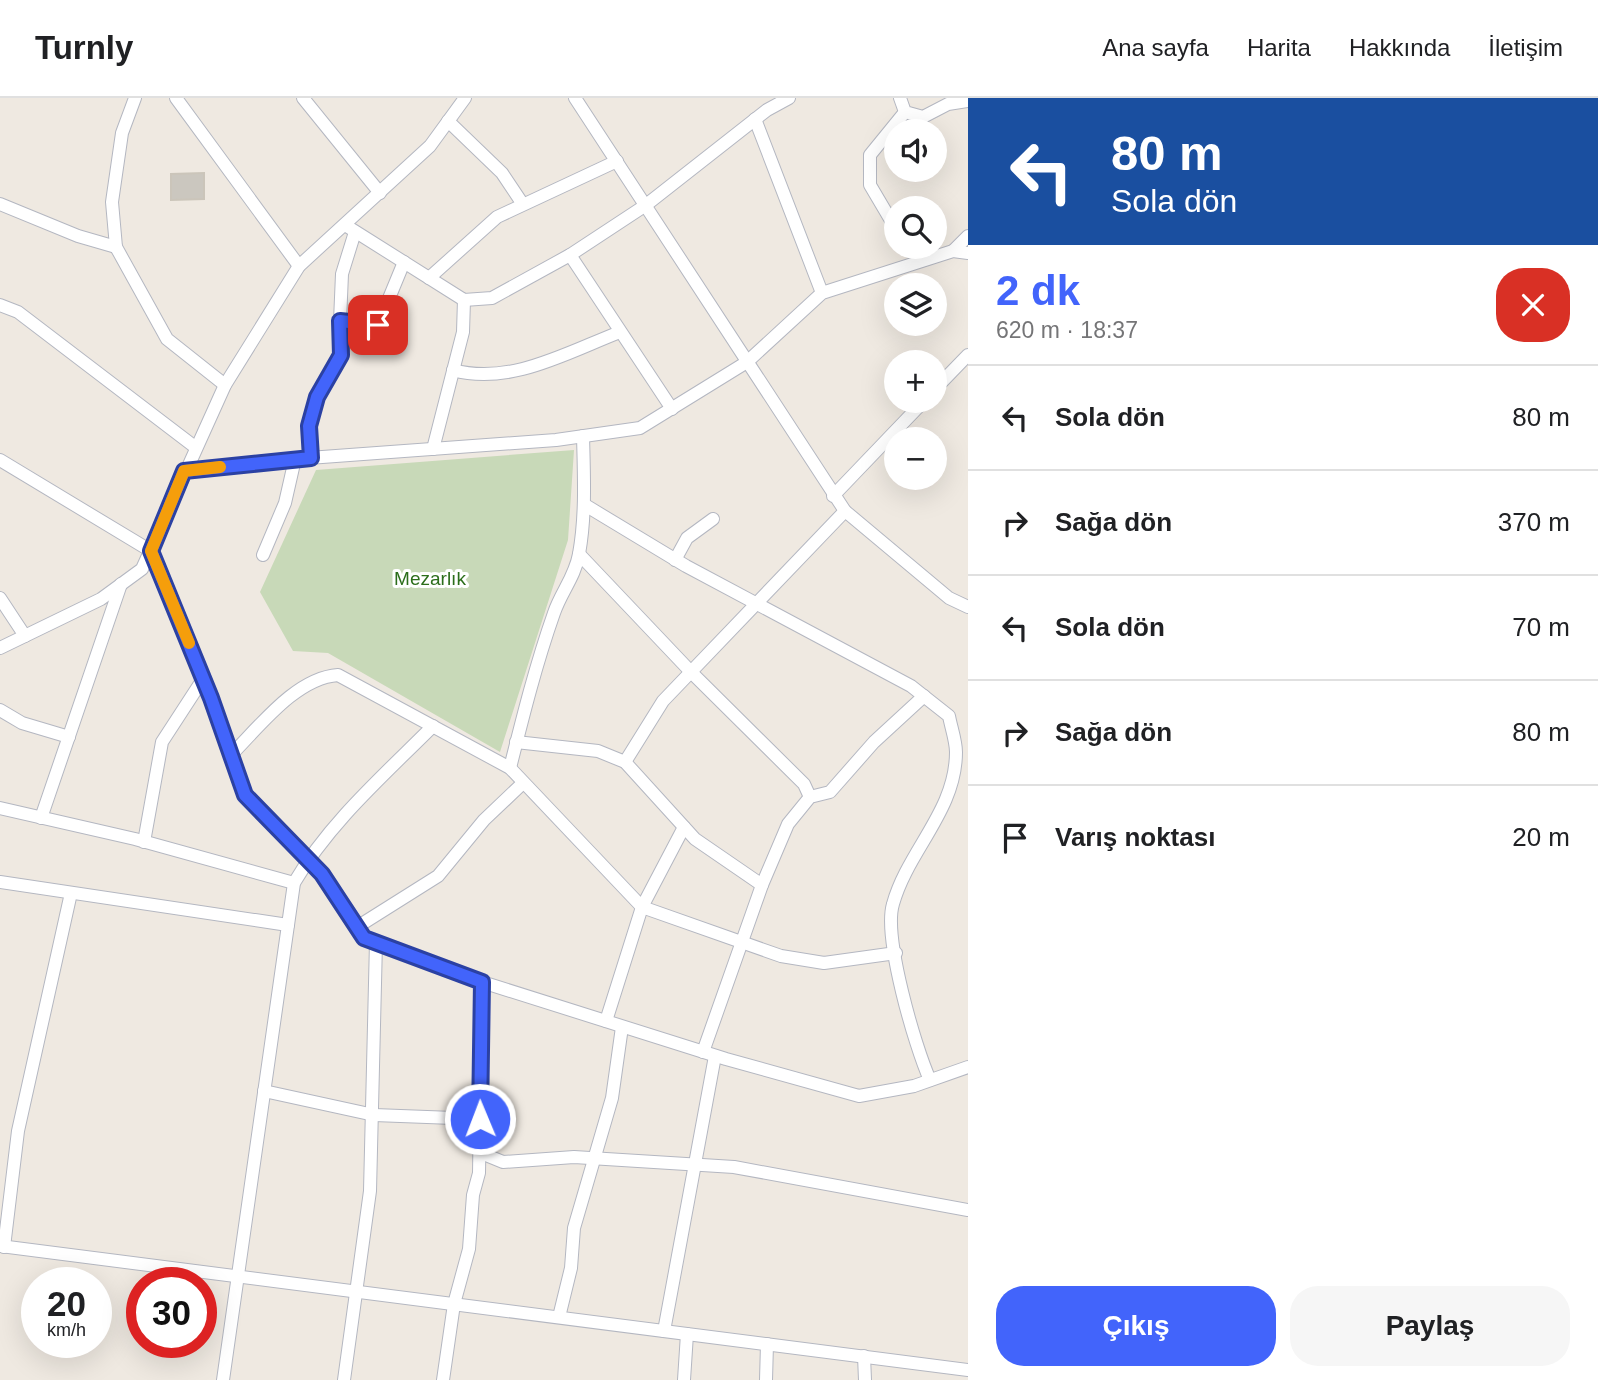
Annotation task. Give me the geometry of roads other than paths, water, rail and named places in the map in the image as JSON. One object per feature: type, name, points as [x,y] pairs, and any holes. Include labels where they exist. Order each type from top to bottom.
[{"type":"street","points":[[135,98],[121,133],[112,202],[117,247],[167,339],[225,385]]},
{"type":"street","points":[[176,98],[299,266]]},
{"type":"street","points":[[303,98],[380,193]]},
{"type":"street","points":[[0,648],[101,599],[142,569],[225,385],[299,266],[350,229],[380,193],[430,146],[465,98]]},
{"type":"street","points":[[575,98],[845,511],[949,598],[968,607]]},
{"type":"street","points":[[350,229],[464,300],[492,299],[570,255],[646,205],[755,119],[764,104],[789,98]]},
{"type":"street","points":[[900,98],[905,112]]},
{"type":"street","points":[[905,112],[923,117],[948,104],[968,101]]},
{"type":"street","points":[[884,209],[870,185],[870,156],[905,112]]},
{"type":"street","points":[[755,119],[822,293]]},
{"type":"street","points":[[448,121],[502,173],[522,203]]},
{"type":"street","points":[[429,278],[497,217],[522,203],[617,161]]},
{"type":"street","points":[[0,204],[78,236],[117,247]]},
{"type":"street","points":[[311,458],[309,426],[317,397],[341,355],[342,274],[350,229]]},
{"type":"street","points":[[953,251],[968,236]]},
{"type":"street","points":[[947,253],[968,253]]},
{"type":"street","points":[[570,255],[672,408]]},
{"type":"street","points":[[184,471],[295,459],[583,436],[640,428],[747,362],[822,293],[926,259]]},
{"type":"street","points":[[340,321],[378,325],[404,262]]},
{"type":"street","points":[[433,449],[463,332],[464,300]]},
{"type":"street","points":[[0,305],[18,312],[195,447]]},
{"type":"street","points":[[453,370],[475,376],[509,373],[620,332]]},
{"type":"street","points":[[947,377],[968,355]]},
{"type":"street","points":[[834,495],[913,413]]},
{"type":"street","points":[[510,768],[555,610],[574,576],[579,554],[585,505],[583,436]]},
{"type":"street","points":[[263,555],[285,503],[295,459]]},
{"type":"street","points":[[0,460],[151,551],[203,679],[245,795],[322,874],[364,938],[482,982],[622,1027],[859,1096],[914,1086],[968,1067]]},
{"type":"street","points":[[585,505],[675,560],[924,696],[949,716],[956,752],[946,805],[905,873],[892,906],[896,953],[918,1054],[930,1080]]},
{"type":"street","points":[[625,762],[663,701],[759,604],[845,511]]},
{"type":"street","points":[[675,560],[687,538],[713,519]]},
{"type":"street","points":[[579,554],[691,672],[804,784],[810,797]]},
{"type":"street","points":[[41,818],[121,584]]},
{"type":"street","points":[[0,598],[25,636]]},
{"type":"street","points":[[231,755],[278,708],[319,676],[338,675],[510,768],[642,907],[781,956],[824,963],[896,953]]},
{"type":"street","points":[[144,842],[162,742],[203,679]]},
{"type":"street","points":[[664,1331],[709,1054],[741,942],[762,885],[788,824],[810,797],[830,792],[874,743],[924,696]]},
{"type":"street","points":[[0,710],[22,723],[69,737]]},
{"type":"street","points":[[223,1380],[294,883],[307,859],[357,801],[433,726]]},
{"type":"street","points":[[516,742],[598,751],[625,762],[695,839],[762,885]]},
{"type":"street","points":[[357,927],[438,876],[484,820],[523,783]]},
{"type":"street","points":[[0,808],[144,842],[294,883]]},
{"type":"street","points":[[606,1021],[642,907],[684,827]]},
{"type":"street","points":[[0,882],[288,925]]},
{"type":"street","points":[[71,892],[18,1131],[2,1247],[968,1370]]},
{"type":"street","points":[[344,1380],[370,1191],[374,1115],[376,942]]},
{"type":"street","points":[[443,1380],[454,1304],[469,1249],[481,1153],[482,982]]},
{"type":"street","points":[[559,1317],[571,1268],[574,1228],[612,1098],[622,1027]]},
{"type":"street","points":[[264,1091],[374,1115],[480,1119]]},
{"type":"street","points":[[481,1153],[503,1161],[594,1158],[734,1167],[968,1210]]},
{"type":"street","points":[[684,1380],[687,1334]]},
{"type":"street","points":[[766,1380],[767,1344]]},
{"type":"street","points":[[864,1356],[865,1380]]},
{"type":"park label","name":"Mezarlık","points":[[430,578]]}]
